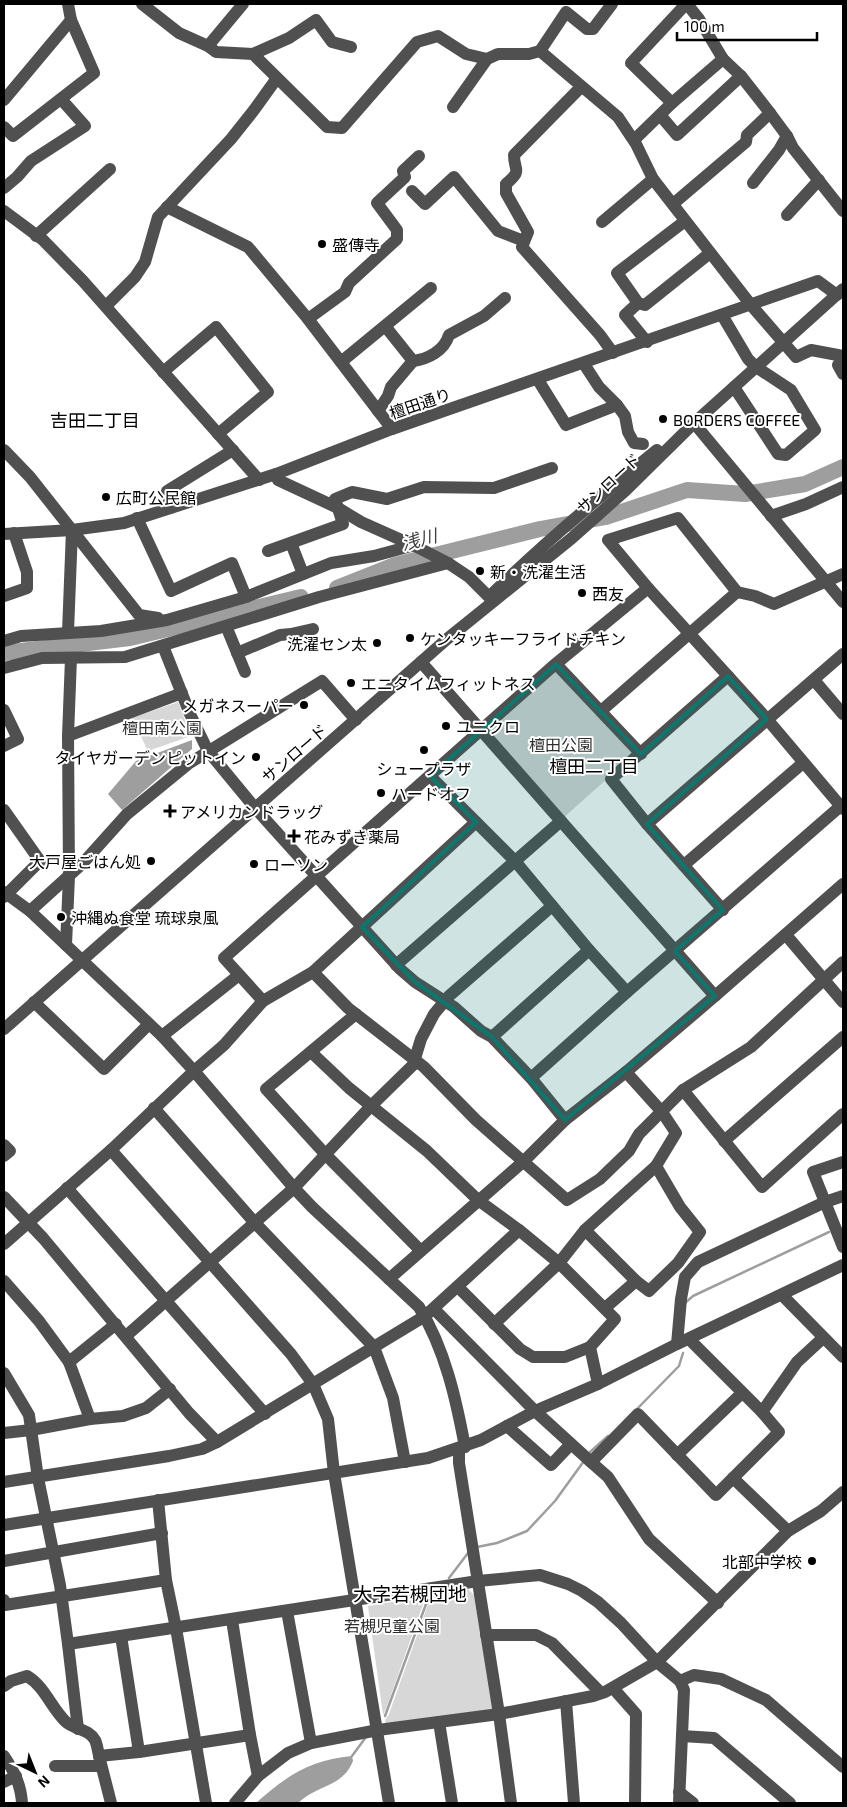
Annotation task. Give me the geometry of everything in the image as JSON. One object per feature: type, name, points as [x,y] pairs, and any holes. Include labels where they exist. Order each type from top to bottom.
[{"type":"street","points":[[4,127],[13,136],[94,73],[71,20],[68,4]]},
{"type":"street","points":[[142,4],[179,34],[208,46],[216,52],[253,54],[289,38],[316,20],[332,42],[351,47]]},
{"type":"street","points":[[208,46],[243,4]]},
{"type":"street","points":[[453,107],[487,59],[498,54],[529,54],[540,51],[566,12],[587,29],[593,29],[612,4]]},
{"type":"street","points":[[672,103],[631,63],[686,4],[700,19],[723,59],[740,76],[770,113],[787,136],[793,148],[843,211]]},
{"type":"street","points":[[4,100],[71,20]]},
{"type":"street","points":[[253,54],[327,127],[342,128],[417,42],[438,36],[466,54],[487,59]]},
{"type":"street","points":[[540,51],[618,117],[634,140],[653,180],[782,344],[796,358],[811,350],[843,356]]},
{"type":"street","points":[[634,140],[672,103],[723,59]]},
{"type":"street","points":[[660,115],[677,135],[740,76]]},
{"type":"street","points":[[106,306],[136,277],[145,262],[155,224],[167,207],[231,139],[277,78]]},
{"type":"street","points":[[581,87],[514,155],[517,171],[514,177],[506,184],[506,193],[528,232],[522,247],[600,335],[612,353]]},
{"type":"street","points":[[4,188],[31,161],[85,126],[61,98]]},
{"type":"street","points":[[673,204],[746,142],[747,135],[770,113]]},
{"type":"street","points":[[752,183],[779,150],[787,136]]},
{"type":"street","points":[[308,319],[345,292],[349,283],[397,239],[397,230],[377,203],[405,177],[403,171],[419,156]]},
{"type":"street","points":[[36,236],[110,169]]},
{"type":"street","points":[[412,191],[425,204],[454,177],[498,231],[524,241]]},
{"type":"street","points":[[602,222],[653,180]]},
{"type":"street","points":[[787,215],[818,180]]},
{"type":"street","points":[[167,207],[248,247],[308,319],[392,429]]},
{"type":"street","points":[[4,211],[36,236],[106,306],[259,480]]},
{"type":"street","points":[[685,221],[617,273],[638,303],[645,306],[710,253]]},
{"type":"street","name":"檀田通り","points":[[9,534],[72,530],[124,523],[259,480],[392,429],[648,342],[818,281],[840,292]]},
{"type":"street","points":[[341,362],[431,288]]},
{"type":"street","name":"サンロード","points":[[491,599],[572,538],[626,490],[694,423],[840,292]]},
{"type":"street","points":[[378,411],[388,396],[391,387],[413,361],[428,359],[446,343],[449,335],[484,316],[504,298]]},
{"type":"street","points":[[638,303],[625,315],[648,342]]},
{"type":"street","points":[[722,315],[748,359],[756,367],[791,390],[815,430],[786,455],[778,454],[734,387]]},
{"type":"street","points":[[385,326],[413,361]]},
{"type":"street","points":[[163,372],[216,327],[268,392],[218,434]]},
{"type":"street","points":[[843,362],[838,365],[843,374]]},
{"type":"street","points":[[584,364],[625,416],[628,432],[634,443],[643,444]]},
{"type":"street","points":[[538,380],[566,425],[617,405]]},
{"type":"street","points":[[694,423],[843,602]]},
{"type":"street","name":"サンロード","points":[[4,1029],[80,960],[447,639],[491,599],[544,544],[661,446],[694,423]]},
{"type":"street","points":[[4,450],[30,477],[139,615],[167,620]]},
{"type":"street","points":[[170,508],[167,491],[233,450]]},
{"type":"street","points":[[268,551],[343,524],[335,500],[352,492],[387,498],[424,486],[494,488],[552,468]]},
{"type":"street","points":[[276,474],[278,480],[445,562],[470,577],[491,599]]},
{"type":"street","points":[[769,513],[806,504],[843,487]]},
{"type":"street","points":[[137,518],[171,591],[232,563],[246,597]]},
{"type":"street","points":[[531,1078],[627,992],[842,806],[648,588],[608,540],[678,518],[737,592],[755,596],[774,604],[843,574]]},
{"type":"street","points":[[68,632],[72,530]]},
{"type":"street","points":[[4,596],[27,588],[26,572],[9,534]]},
{"type":"street","points":[[291,543],[303,574]]},
{"type":"street","points":[[4,641],[21,636],[101,631],[167,620],[246,597],[332,562],[374,556],[414,546]]},
{"type":"street","points":[[4,668],[42,658],[125,657],[319,597],[445,562]]},
{"type":"street","points":[[263,1001],[224,958],[556,664],[648,588]]},
{"type":"street","points":[[602,711],[737,592]]},
{"type":"street","points":[[226,626],[245,672]]},
{"type":"street","points":[[237,653],[280,635],[313,628]]},
{"type":"street","points":[[163,646],[208,751],[255,808],[396,965],[415,982],[454,1007],[481,1031],[492,1037],[531,1078],[564,1120]]},
{"type":"street","points":[[647,824],[843,654]]},
{"type":"street","points":[[66,945],[70,876],[68,736],[71,658]]},
{"type":"street","points":[[421,662],[716,996]]},
{"type":"street","points":[[556,664],[641,754]]},
{"type":"street","points":[[723,910],[647,824],[611,779],[728,676]]},
{"type":"street","points":[[814,680],[843,714]]},
{"type":"street","points":[[30,911],[83,864],[127,814],[188,764],[322,681],[356,720]]},
{"type":"street","points":[[68,736],[182,693]]},
{"type":"street","points":[[4,710],[18,739],[4,746]]},
{"type":"street","points":[[684,865],[803,764]]},
{"type":"street","points":[[430,776],[515,861],[589,950],[627,992]]},
{"type":"street","points":[[4,810],[40,861],[5,894],[30,911],[162,1036],[294,1188],[419,1307],[429,1313],[608,1477],[649,1538],[718,1603]]},
{"type":"street","points":[[396,965],[561,821]]},
{"type":"street","points":[[4,1244],[112,1150],[154,1108],[224,1045],[263,1001],[313,972],[476,822]]},
{"type":"street","points":[[389,1279],[524,1161],[564,1120],[626,1072],[716,996],[843,884]]},
{"type":"street","points":[[126,1336],[294,1188],[371,1106],[413,1065],[421,1039],[434,1014],[444,1001],[552,906]]},
{"type":"street","points":[[786,935],[843,1002]]},
{"type":"street","points":[[492,1037],[589,950]]},
{"type":"street","points":[[313,972],[356,1014],[424,1067],[476,1120],[566,1200],[600,1179],[629,1151],[639,1134],[683,1090],[751,1047],[843,962]]},
{"type":"street","points":[[162,1036],[239,975]]},
{"type":"street","points":[[34,1002],[104,1069],[149,1024]]},
{"type":"street","points":[[356,1014],[266,1089],[326,1155],[420,1250]]},
{"type":"street","points":[[724,1141],[843,1037]]},
{"type":"street","points":[[310,1052],[349,1088],[427,1152],[478,1200],[559,1264],[615,1319],[590,1347],[566,1357],[533,1357],[520,1349],[458,1287]]},
{"type":"street","points":[[494,1324],[559,1264],[585,1230],[656,1166],[676,1133],[662,1112],[626,1072]]},
{"type":"street","points":[[683,1090],[762,1187],[843,1114]]},
{"type":"street","points":[[154,1108],[255,1223],[374,1347],[392,1398],[405,1462]]},
{"type":"street","points":[[4,1145],[10,1151],[4,1156]]},
{"type":"street","points":[[112,1150],[291,1354],[313,1384],[328,1419],[334,1473],[354,1601],[378,1730],[389,1803]]},
{"type":"street","points":[[843,1162],[813,1172],[843,1248]]},
{"type":"street","points":[[585,1230],[636,1281],[649,1291],[678,1263],[700,1232],[680,1207],[656,1166]]},
{"type":"street","points":[[67,1188],[265,1414]]},
{"type":"street","points":[[677,1344],[685,1277],[698,1262],[825,1202],[843,1196]]},
{"type":"street","points":[[4,1197],[43,1238],[189,1413],[217,1442]]},
{"type":"street","points":[[4,1482],[169,1456],[202,1449],[217,1442],[429,1313],[518,1230]]},
{"type":"street","points":[[4,1525],[405,1462],[428,1458],[462,1448],[535,1411],[598,1384],[843,1265]]},
{"type":"street","points":[[4,1281],[39,1320],[69,1362],[90,1419]]},
{"type":"street","points":[[605,1308],[636,1281]]},
{"type":"street","points":[[782,1295],[843,1357]]},
{"type":"street","points":[[429,1313],[447,1367],[462,1448],[459,1462],[499,1714],[511,1803]]},
{"type":"street","points":[[69,1362],[116,1324]]},
{"type":"street","points":[[762,1412],[797,1362],[823,1338]]},
{"type":"street","points":[[591,1462],[638,1414],[716,1495],[779,1432],[762,1412],[689,1339]]},
{"type":"street","points":[[590,1347],[598,1384]]},
{"type":"street","points":[[4,1373],[29,1415],[38,1478],[61,1596],[78,1729]]},
{"type":"street","points":[[4,1433],[90,1419],[123,1416],[146,1408],[170,1388]]},
{"type":"street","points":[[677,1455],[742,1393]]},
{"type":"street","points":[[507,1426],[551,1465],[572,1444]]},
{"type":"street","points":[[733,1478],[788,1531]]},
{"type":"street","points":[[235,1803],[258,1776],[288,1753],[311,1743],[378,1730],[499,1714],[607,1691],[657,1662],[788,1531],[821,1511],[843,1492]]},
{"type":"street","points":[[158,1500],[166,1580],[206,1803]]},
{"type":"street","points":[[4,1561],[162,1533]]},
{"type":"street","points":[[68,1644],[478,1581],[540,1575],[568,1584],[598,1602],[628,1630],[657,1662],[680,1681],[684,1690],[679,1797],[693,1803]]},
{"type":"street","points":[[4,1600],[6,1605],[166,1580]]},
{"type":"street","points":[[287,1611],[311,1743]]},
{"type":"street","points":[[232,1620],[258,1776]]},
{"type":"street","points":[[486,1635],[536,1635],[552,1644],[636,1714],[634,1803]]},
{"type":"street","points":[[121,1636],[139,1752]]},
{"type":"street","points":[[680,1681],[694,1675],[721,1679],[766,1700],[843,1767]]},
{"type":"street","points":[[6,1679],[27,1676],[36,1681],[66,1723],[87,1731],[95,1740],[111,1803]]},
{"type":"street","points":[[566,1701],[574,1803]]},
{"type":"street","points":[[439,1722],[452,1803]]},
{"type":"street","points":[[54,1766],[100,1761],[139,1752],[250,1735]]},
{"type":"street","points":[[682,1736],[714,1738],[790,1803]]},
{"type":"street","points":[[4,1756],[16,1776],[21,1790],[22,1803]]},
{"type":"street","points":[[4,1782],[16,1776]]},
{"type":"highlighted area","points":[[556,664],[641,754],[728,676],[767,719],[647,824],[723,910],[675,951],[715,996],[565,1120],[492,1037],[415,982],[362,927],[476,822],[430,776]]},
{"type":"green space","name":"檀田公園","points":[[556,671],[636,753],[562,819],[487,733]]},
{"type":"green space","name":"檀田南公園","points":[[178,702],[191,736],[148,751],[132,718]]},
{"type":"green space","points":[[468,1589],[474,1595],[493,1709],[386,1725],[385,1720],[389,1714],[431,1596]]},
{"type":"green space","name":"若槻児童公園","points":[[426,1596],[387,1706],[383,1715],[368,1606]]},
{"type":"shaded area","points":[[192,740],[192,749],[122,810],[108,794],[136,761]]},
{"type":"shaded area","points":[[352,1756],[353,1761],[343,1776],[313,1792],[298,1803],[256,1803],[288,1777],[300,1771],[324,1761]]},
{"type":"waterway","name":"浅川","points":[[337,588],[395,565],[540,529],[606,517],[687,490],[745,494],[805,484],[843,467]]},
{"type":"waterway","name":"浅川","points":[[4,653],[130,638],[301,597]]},
{"type":"waterway","points":[[685,1303],[693,1296],[829,1232]]},
{"type":"waterway","points":[[636,1410],[679,1366],[683,1353]]},
{"type":"waterway","points":[[590,1452],[608,1436]]},
{"type":"waterway","points":[[477,1547],[497,1543],[527,1531],[555,1501],[584,1461]]},
{"type":"waterway","points":[[449,1578],[468,1553]]},
{"type":"waterway","points":[[385,1716],[429,1596]]},
{"type":"waterway","points":[[352,1756],[366,1737]]},
{"type":"place","name":"盛傳寺","points":[[322,244]]},
{"type":"place","name":"BORDERS COFFEE","points":[[663,419]]},
{"type":"place","name":"広町公民館","points":[[106,497]]},
{"type":"place","name":"新・洗濯生活","points":[[480,571]]},
{"type":"place","name":"西友","points":[[582,593]]},
{"type":"place","name":"ケンタッキーフライドチキン","points":[[410,638]]},
{"type":"place","name":"洗濯セン太","points":[[377,643]]},
{"type":"place","name":"エニタイムフィットネス","points":[[351,683]]},
{"type":"place","name":"メガネスーパー","points":[[304,705]]},
{"type":"place","name":"ユニクロ","points":[[446,726]]},
{"type":"place","name":"シュープラザ","points":[[424,750]]},
{"type":"place","name":"タイヤガーデンピットイン","points":[[256,757]]},
{"type":"place","name":"ハードオフ","points":[[381,793]]},
{"type":"place","name":"アメリカンドラッグ","points":[[170,811]]},
{"type":"place","name":"花みずき薬局","points":[[294,836]]},
{"type":"place","name":"大戸屋ごはん処","points":[[151,861]]},
{"type":"place","name":"ローソン","points":[[254,864]]},
{"type":"place","name":"沖縄ぬ食堂 琉球泉風","points":[[61,917]]},
{"type":"place","name":"北部中学校","points":[[812,1561]]},
{"type":"district","name":"吉田二丁目","points":[[95,420]]},
{"type":"district","name":"檀田二丁目","points":[[594,766]]},
{"type":"district","name":"大字若槻団地","points":[[410,1593]]}]
